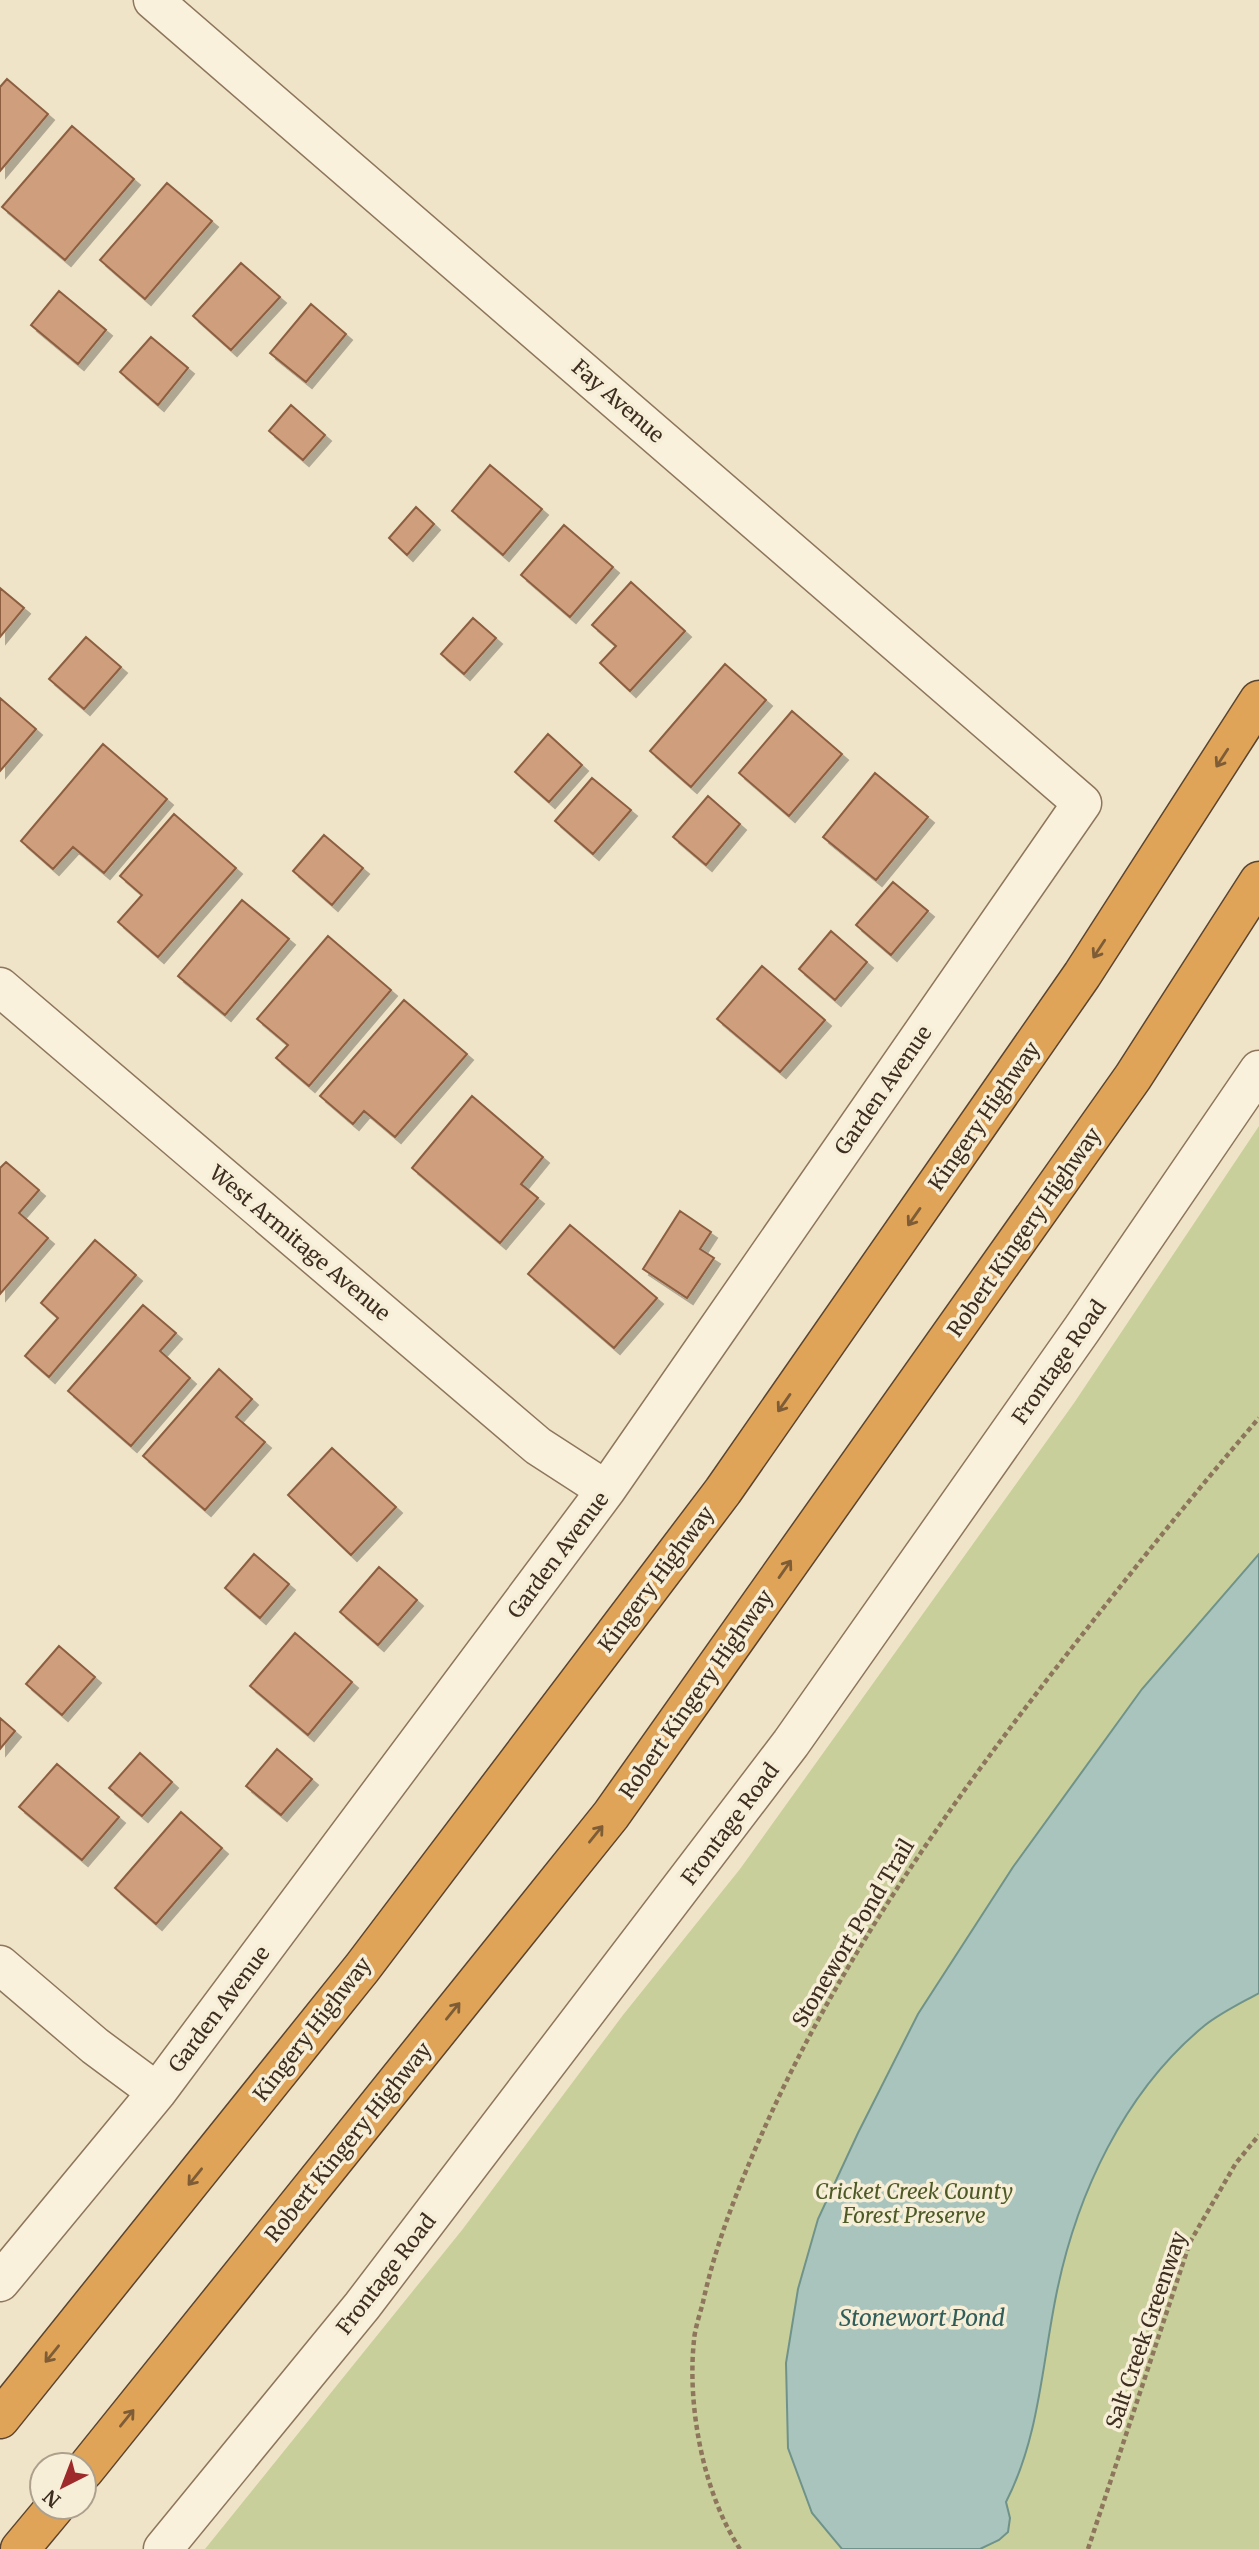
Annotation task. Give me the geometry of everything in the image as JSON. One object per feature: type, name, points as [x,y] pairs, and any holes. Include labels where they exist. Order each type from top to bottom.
[{"type":"highway","name":"Kingery Highway","points":[[0,2419],[362,1968],[723,1491],[1082,975],[1259,700]]},
{"type":"highway","name":"Robert Kingery Highway","points":[[98,2454],[611,1815],[1133,1077],[1259,881]]},
{"type":"highway","points":[[20,2549],[43,2521]]},
{"type":"street","name":"Fay Avenue","points":[[153,0],[1082,803]]},
{"type":"street","name":"Garden Avenue","points":[[0,2282],[157,2092],[606,1490],[1082,803]]},
{"type":"street","name":"West Armitage Avenue","points":[[0,987],[538,1446],[606,1490]]},
{"type":"street","name":"Frontage Road","points":[[163,2549],[362,2306],[792,1743],[1259,1070]]},
{"type":"street","points":[[0,1965],[95,2046],[157,2092]]},
{"type":"path","name":"Stonewort Pond Trail","points":[[740,2549],[717,2501],[700,2447],[693,2399],[694,2340],[709,2274],[728,2212],[761,2133],[793,2064],[841,1978],[938,1825],[1169,1523],[1259,1418]]},
{"type":"path","name":"Salt Creek Greenway","points":[[1088,2549],[1190,2242],[1236,2163],[1259,2134]]},
{"type":"green space","name":"Cricket Creek County Forest Preserve","points":[[1259,1126],[1259,2549],[205,2549],[462,2230],[623,2015],[740,1869],[1074,1403]]},
{"type":"water","name":"Stonewort Pond","points":[[1259,1554],[1259,1993],[1210,2021],[1175,2052],[1127,2114],[1091,2184],[1076,2220],[1065,2258],[1033,2427],[1017,2478],[1006,2502],[1010,2518],[1008,2532],[999,2540],[980,2549],[842,2549],[812,2513],[788,2448],[786,2363],[798,2289],[818,2219],[918,2014],[1013,1867],[1142,1689]]},
{"type":"building","points":[[7,79],[48,114],[0,171],[0,87]]},
{"type":"building","points":[[72,126],[134,179],[65,260],[2,207]]},
{"type":"building","points":[[167,183],[212,221],[145,299],[100,260]]},
{"type":"building","points":[[241,263],[280,297],[231,350],[193,316]]},
{"type":"building","points":[[59,291],[106,330],[78,364],[31,325]]},
{"type":"building","points":[[311,304],[346,334],[306,382],[270,353]]},
{"type":"building","points":[[151,337],[188,368],[158,405],[120,372]]},
{"type":"building","points":[[291,405],[325,435],[303,460],[269,431]]},
{"type":"building","points":[[490,465],[542,509],[503,555],[452,511]]},
{"type":"building","points":[[416,507],[434,524],[407,555],[389,538]]},
{"type":"building","points":[[564,525],[613,567],[570,617],[521,575]]},
{"type":"building","points":[[631,582],[685,631],[630,691],[600,663],[616,646],[592,625]]},
{"type":"building","points":[[0,588],[24,608],[0,637]]},
{"type":"building","points":[[473,618],[496,638],[464,674],[441,654]]},
{"type":"building","points":[[86,637],[121,667],[84,709],[49,679]]},
{"type":"building","points":[[725,664],[766,700],[691,787],[650,751]]},
{"type":"building","points":[[0,698],[36,729],[0,771]]},
{"type":"building","points":[[792,711],[842,754],[789,816],[739,773]]},
{"type":"building","points":[[548,734],[582,765],[549,802],[515,772]]},
{"type":"building","points":[[103,744],[167,799],[104,873],[73,847],[53,869],[21,841]]},
{"type":"building","points":[[875,773],[928,817],[876,880],[823,837]]},
{"type":"building","points":[[592,778],[631,810],[593,854],[555,821]]},
{"type":"building","points":[[708,796],[740,824],[706,865],[673,837]]},
{"type":"building","points":[[174,814],[236,868],[158,957],[118,922],[142,895],[120,876]]},
{"type":"building","points":[[324,835],[363,868],[332,905],[293,871]]},
{"type":"building","points":[[893,882],[928,911],[891,955],[856,925]]},
{"type":"building","points":[[242,900],[289,939],[225,1015],[178,976]]},
{"type":"building","points":[[831,931],[867,962],[835,1000],[799,969]]},
{"type":"building","points":[[328,936],[391,990],[309,1086],[276,1058],[288,1045],[257,1019]]},
{"type":"building","points":[[762,966],[825,1020],[780,1072],[717,1019]]},
{"type":"building","points":[[404,1000],[467,1054],[395,1137],[364,1111],[353,1124],[320,1096]]},
{"type":"building","points":[[472,1096],[543,1157],[521,1184],[538,1198],[500,1243],[412,1168]]},
{"type":"building","points":[[6,1162],[39,1190],[19,1213],[48,1238],[0,1294],[0,1168]]},
{"type":"building","points":[[680,1211],[711,1232],[700,1249],[714,1258],[687,1298],[643,1269]]},
{"type":"building","points":[[570,1225],[657,1298],[614,1348],[528,1274]]},
{"type":"building","points":[[95,1240],[136,1275],[49,1377],[25,1356],[58,1318],[41,1303]]},
{"type":"building","points":[[143,1305],[176,1333],[160,1351],[190,1378],[131,1446],[68,1391]]},
{"type":"building","points":[[219,1369],[252,1399],[236,1417],[265,1442],[205,1510],[143,1456]]},
{"type":"building","points":[[332,1448],[396,1507],[351,1555],[288,1495]]},
{"type":"building","points":[[254,1554],[289,1584],[260,1618],[225,1588]]},
{"type":"building","points":[[379,1567],[417,1600],[378,1645],[340,1612]]},
{"type":"building","points":[[295,1633],[352,1682],[308,1735],[250,1686]]},
{"type":"building","points":[[59,1646],[95,1677],[62,1715],[26,1684]]},
{"type":"building","points":[[0,1718],[15,1731],[0,1749]]},
{"type":"building","points":[[277,1749],[312,1779],[281,1815],[246,1786]]},
{"type":"building","points":[[140,1753],[172,1782],[142,1816],[109,1788]]},
{"type":"building","points":[[57,1764],[119,1817],[82,1860],[19,1807]]},
{"type":"building","points":[[181,1812],[222,1848],[156,1924],[115,1888]]}]
